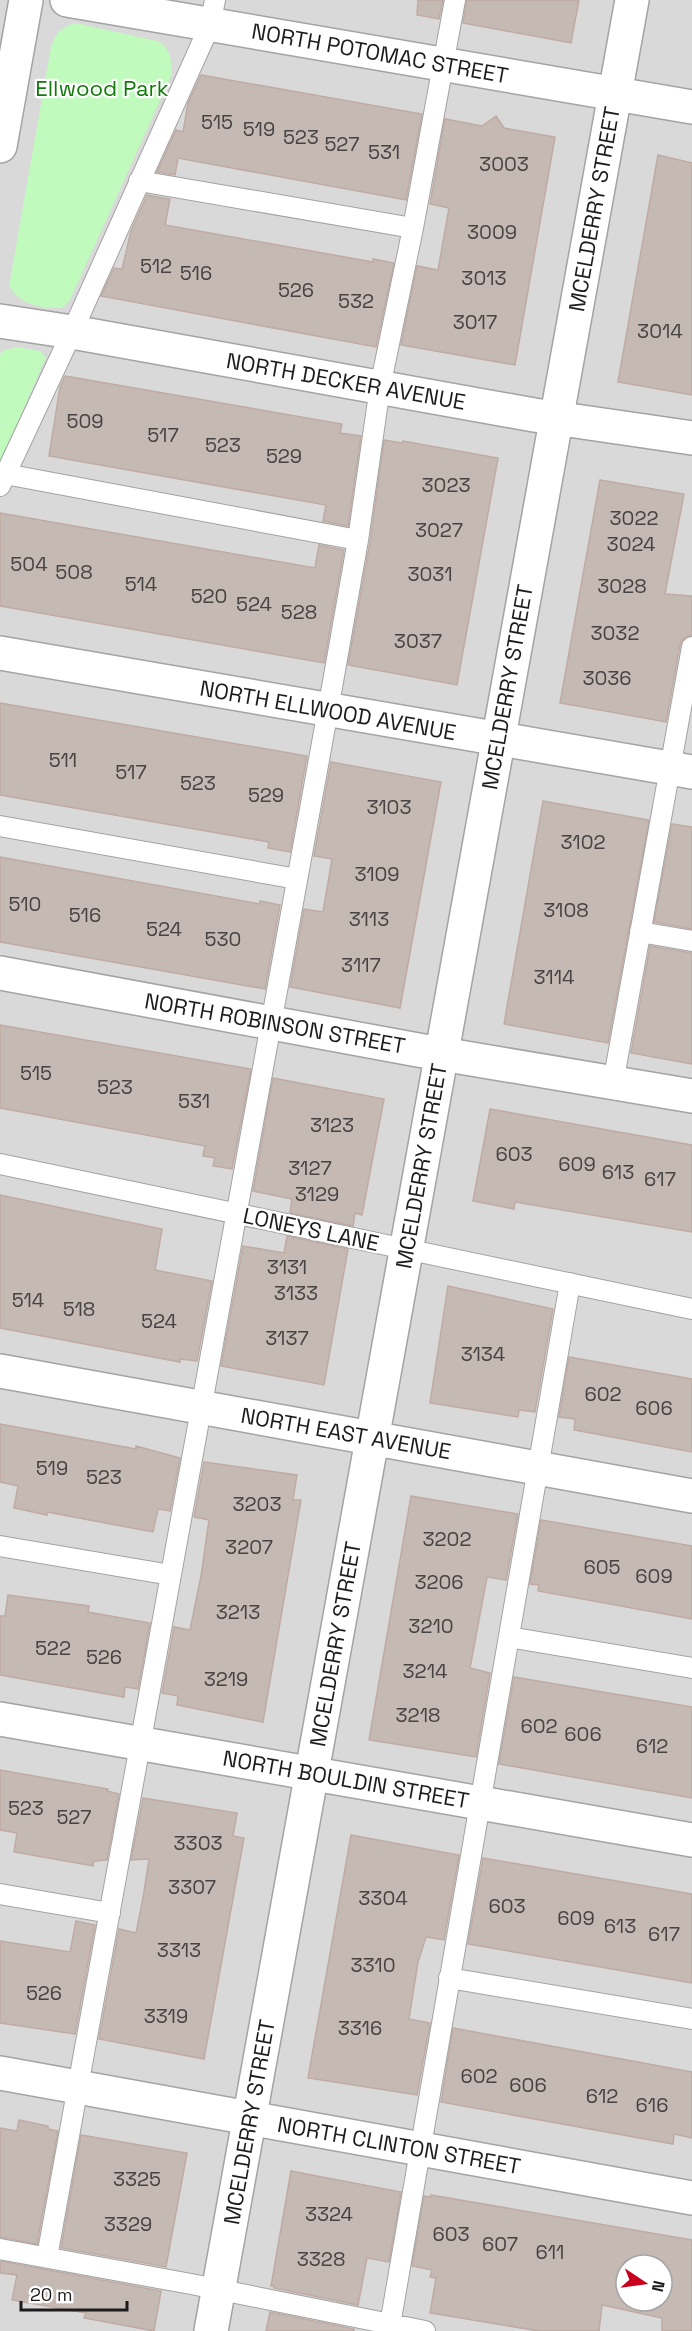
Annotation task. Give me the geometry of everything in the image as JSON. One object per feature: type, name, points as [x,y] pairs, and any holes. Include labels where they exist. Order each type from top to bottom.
[{"type":"street","points":[[0,146],[26,0]]},
{"type":"street","name":"NORTH POTOMAC STREET","points":[[67,0],[213,12],[443,64],[692,107]]},
{"type":"street","name":"MCELDERRY STREET","points":[[211,2331],[632,0]]},
{"type":"street","name":"NORTH DECKER AVENUE","points":[[0,321],[556,418],[692,438]]},
{"type":"street","name":"NORTH ELLWOOD AVENUE","points":[[0,654],[681,770]]},
{"type":"street","name":"NORTH ROBINSON STREET","points":[[0,973],[442,1054],[692,1096]]},
{"type":"street","name":"NORTH EAST AVENUE","points":[[0,1371],[692,1496]]},
{"type":"street","name":"NORTH BOULDIN STREET","points":[[0,1719],[692,1840]]},
{"type":"street","name":"NORTH CLINTON STREET","points":[[0,2073],[692,2198]]},
{"type":"lane","points":[[47,2257],[328,710],[358,540],[380,387],[413,228],[455,0]]},
{"type":"lane","points":[[213,12],[140,182],[3,480],[358,540]]},
{"type":"lane","points":[[140,182],[413,228]]},
{"type":"lane","points":[[613,1083],[640,932],[681,770],[692,647]]},
{"type":"lane","points":[[0,826],[297,879]]},
{"type":"lane","points":[[640,932],[692,941]]},
{"type":"lane","name":"LONEYS LANE","points":[[0,1164],[692,1308]]},
{"type":"lane","points":[[390,2325],[570,1283]]},
{"type":"lane","points":[[0,1546],[171,1575]]},
{"type":"lane","points":[[509,1637],[692,1668]]},
{"type":"lane","points":[[0,1894],[110,1913]]},
{"type":"lane","points":[[449,1978],[692,2019]]},
{"type":"lane","points":[[0,2249],[218,2289],[425,2331]]},
{"type":"shaded area","points":[[0,0],[692,0],[692,2331],[0,2331]]},
{"type":"green space","name":"Ellwood Park","points":[[75,23],[157,41],[168,51],[172,74],[70,300],[62,308],[46,307],[26,302],[9,286],[51,47],[59,32]]},
{"type":"green space","points":[[19,347],[40,351],[46,357],[0,464],[0,354],[4,350]]},
{"type":"building","points":[[418,0],[443,0],[439,19],[417,15]]},
{"type":"building","points":[[467,0],[579,0],[571,43],[463,23]]},
{"type":"building","points":[[201,75],[422,114],[406,200],[178,158],[175,175],[157,172],[176,130],[183,132],[188,103]]},
{"type":"building","points":[[496,116],[504,128],[555,137],[515,365],[401,345],[417,266],[438,270],[449,208],[430,204],[445,119],[482,126]]},
{"type":"building","points":[[658,155],[692,163],[692,395],[618,382]]},
{"type":"building","points":[[147,195],[170,199],[165,225],[373,262],[373,259],[394,263],[376,347],[101,296],[114,268],[122,269],[131,231]]},
{"type":"building","points":[[65,376],[342,424],[340,433],[361,436],[348,526],[323,521],[326,505],[49,456],[60,387]]},
{"type":"building","points":[[384,440],[402,443],[403,441],[498,458],[457,685],[348,665],[370,542]]},
{"type":"building","points":[[600,480],[684,494],[665,594],[692,596],[692,635],[683,639],[680,645],[666,722],[560,703]]},
{"type":"building","points":[[0,513],[315,568],[319,545],[344,550],[324,663],[0,606]]},
{"type":"building","points":[[0,703],[307,756],[290,852],[268,848],[269,842],[0,795]]},
{"type":"building","points":[[331,762],[441,782],[400,1008],[290,987],[304,909],[323,912],[332,859],[314,856]]},
{"type":"building","points":[[543,801],[649,820],[608,1043],[504,1024]]},
{"type":"building","points":[[672,824],[692,827],[692,929],[654,922]]},
{"type":"building","points":[[0,857],[260,904],[260,901],[280,905],[265,989],[0,942]]},
{"type":"building","points":[[650,946],[692,953],[692,1064],[631,1053]]},
{"type":"building","points":[[0,1025],[251,1069],[232,1169],[213,1166],[215,1158],[203,1156],[205,1146],[0,1108]]},
{"type":"building","points":[[273,1078],[384,1099],[362,1215],[355,1213],[353,1226],[290,1213],[292,1199],[253,1191]]},
{"type":"building","points":[[490,1109],[692,1145],[692,1232],[515,1202],[514,1209],[473,1201]]},
{"type":"building","points":[[0,1195],[162,1229],[155,1270],[212,1281],[197,1361],[180,1359],[180,1362],[0,1328]]},
{"type":"building","points":[[287,1236],[348,1249],[324,1385],[221,1366],[243,1246],[284,1253]]},
{"type":"building","points":[[448,1286],[553,1309],[535,1412],[519,1410],[518,1417],[430,1403]]},
{"type":"building","points":[[569,1357],[692,1379],[692,1452],[574,1430],[575,1419],[559,1417]]},
{"type":"building","points":[[0,1424],[136,1449],[136,1446],[180,1458],[170,1511],[158,1509],[153,1532],[14,1508],[18,1486],[0,1482]]},
{"type":"building","points":[[204,1462],[297,1475],[293,1500],[301,1500],[263,1722],[177,1705],[178,1696],[162,1693],[174,1627],[190,1630],[201,1576],[209,1520],[194,1517]]},
{"type":"building","points":[[411,1496],[518,1514],[506,1580],[487,1577],[470,1668],[490,1673],[476,1757],[369,1740]]},
{"type":"building","points":[[541,1520],[692,1546],[692,1619],[538,1591],[539,1585],[530,1584]]},
{"type":"building","points":[[8,1595],[89,1606],[88,1612],[150,1623],[138,1689],[125,1687],[124,1697],[0,1675],[0,1616],[5,1616]]},
{"type":"building","points":[[514,1677],[692,1707],[692,1798],[499,1764]]},
{"type":"building","points":[[0,1770],[108,1789],[107,1791],[119,1794],[107,1860],[94,1861],[93,1866],[14,1852],[17,1833],[0,1830]]},
{"type":"building","points":[[143,1798],[237,1813],[233,1836],[244,1838],[204,2059],[99,2039],[119,1929],[136,1933],[143,1898],[149,1859],[131,1860]]},
{"type":"building","points":[[351,1835],[459,1855],[444,1940],[426,1937],[418,1962],[409,2019],[430,2023],[417,2095],[308,2078]]},
{"type":"building","points":[[483,1858],[692,1894],[692,1983],[468,1944]]},
{"type":"building","points":[[76,1921],[95,1925],[75,2034],[0,2023],[0,1941],[70,1952]]},
{"type":"building","points":[[453,2028],[692,2072],[692,2138],[674,2134],[673,2144],[441,2102]]},
{"type":"building","points":[[19,2120],[48,2126],[48,2129],[58,2131],[37,2244],[0,2237],[0,2128],[17,2131]]},
{"type":"building","points":[[81,2135],[187,2153],[166,2267],[61,2248]]},
{"type":"building","points":[[291,2171],[401,2192],[389,2262],[367,2258],[358,2305],[271,2286]]},
{"type":"building","points":[[431,2195],[692,2240],[692,2331],[662,2331],[662,2318],[639,2313],[674,2313],[674,2253],[614,2253],[614,2308],[602,2305],[599,2331],[539,2331],[430,2313],[436,2278],[430,2277],[432,2270],[412,2266],[424,2196],[431,2197]]},
{"type":"building","points":[[0,2261],[161,2291],[154,2331],[84,2318],[86,2313],[12,2300],[17,2275],[0,2273]]},
{"type":"building","points":[[270,2312],[354,2329],[354,2331],[266,2331]]}]
